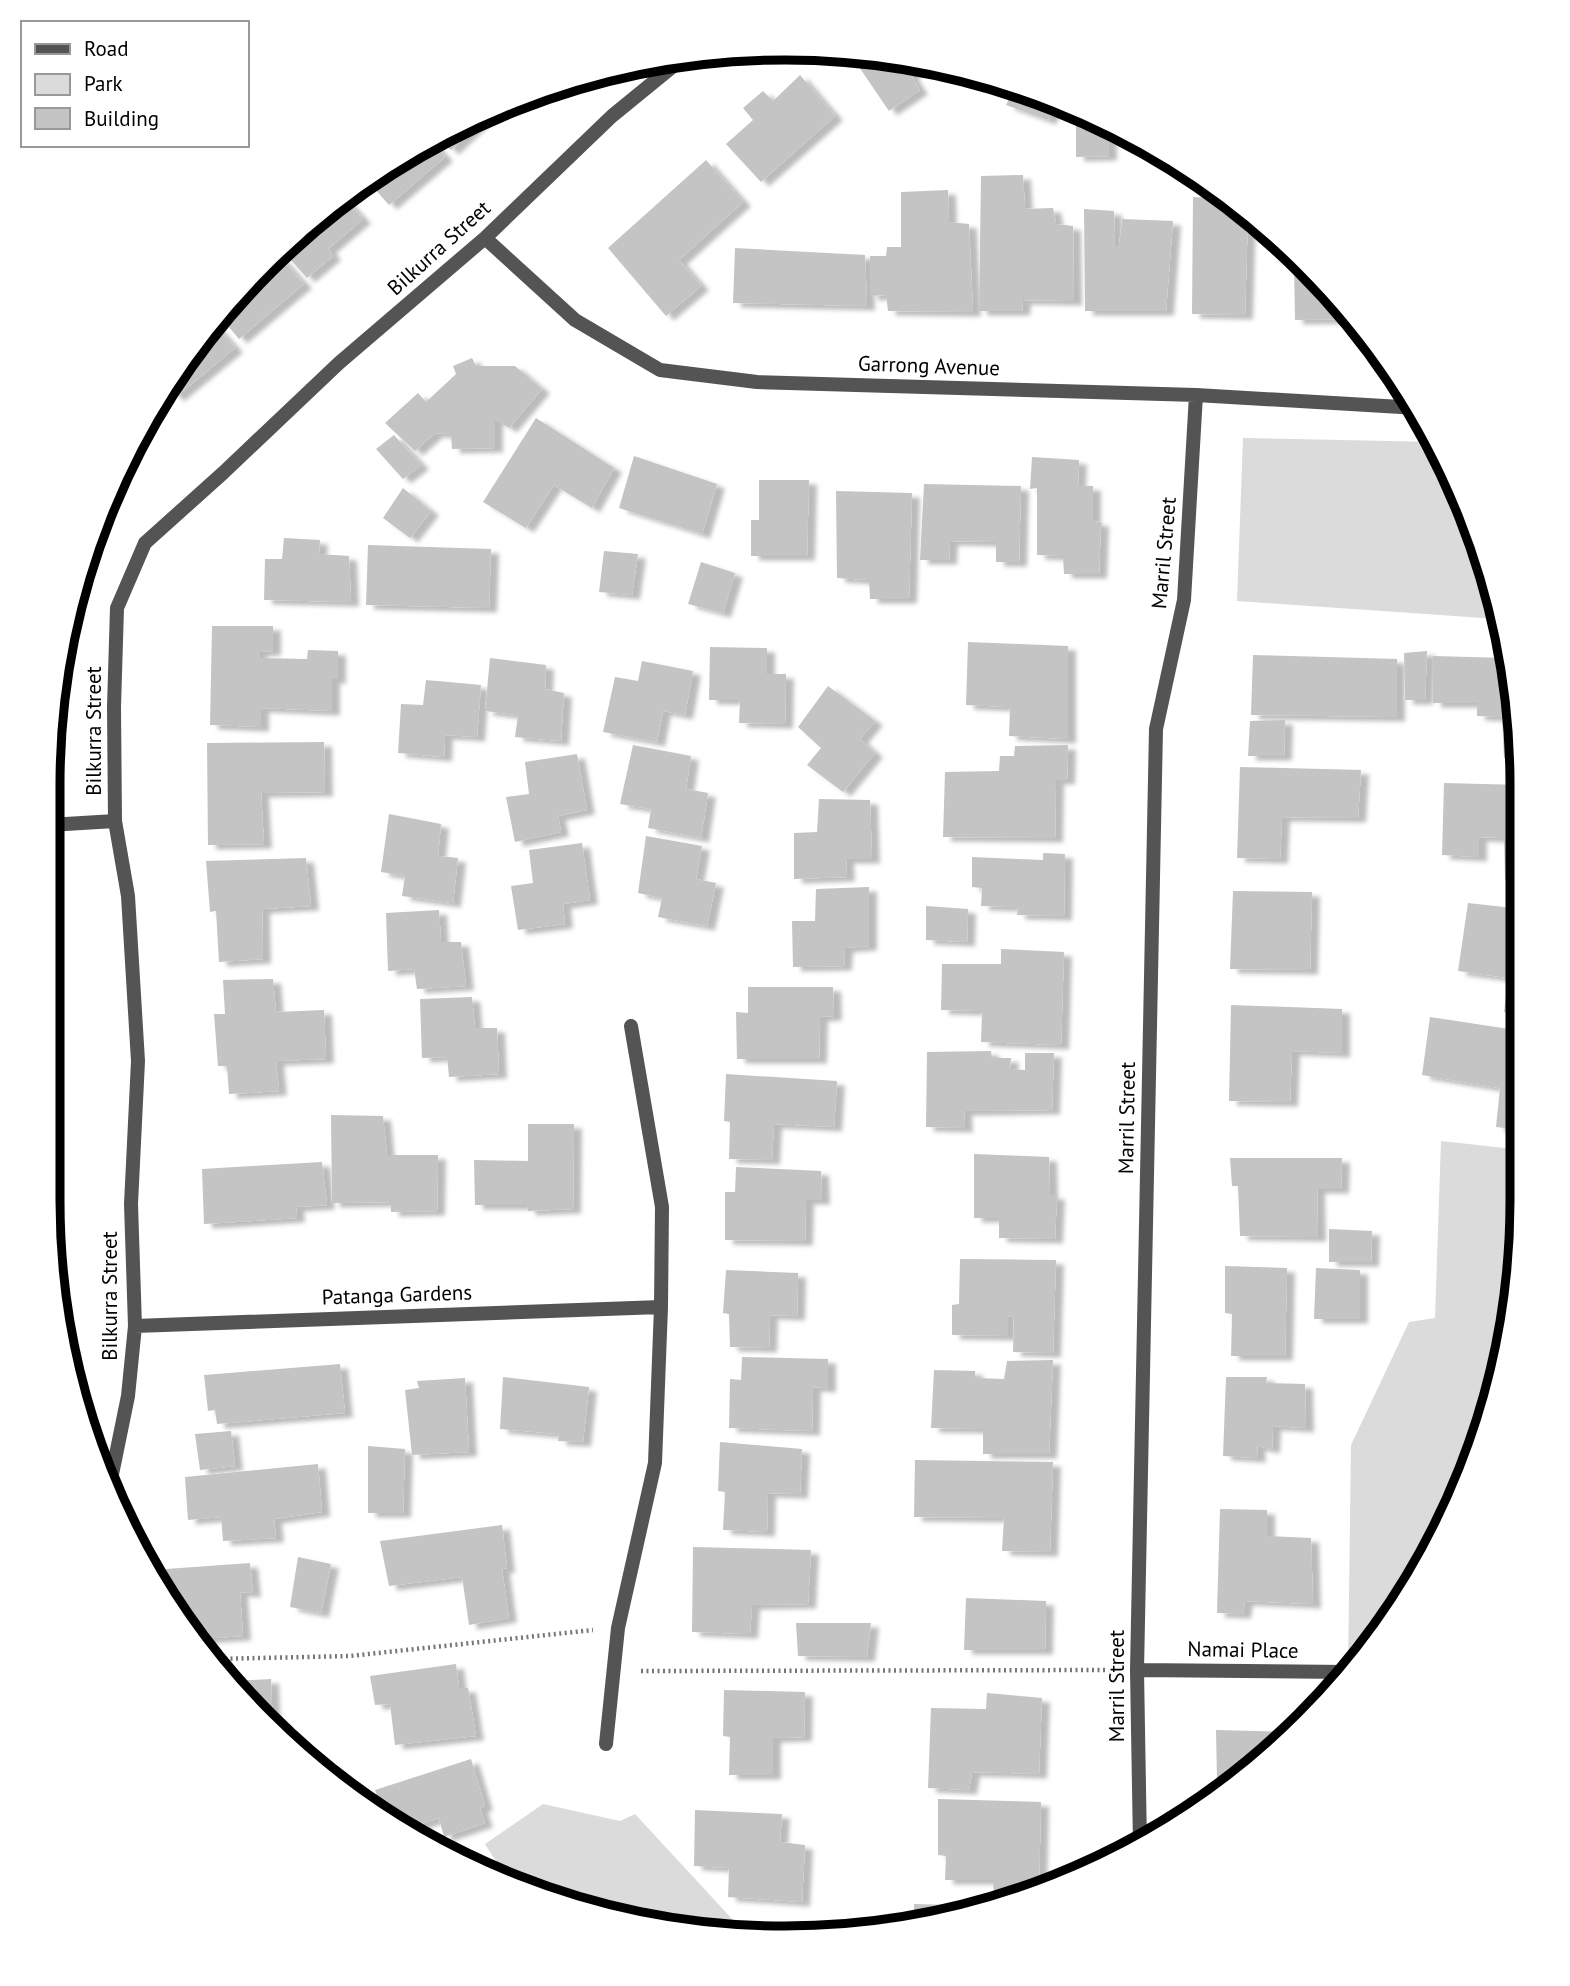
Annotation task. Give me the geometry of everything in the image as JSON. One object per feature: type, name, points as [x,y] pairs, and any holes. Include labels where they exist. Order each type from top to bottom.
[{"type":"street","name":"Bilkurra Street","points":[[112,1472],[128,1396],[135,1325],[131,1204],[138,1061],[128,895],[115,821],[117,608],[145,543],[339,363],[485,238],[612,116],[670,69]]},
{"type":"street","name":"Garrong Avenue","points":[[485,238],[575,320],[660,370],[757,383],[1196,395],[1404,407]]},
{"type":"street","name":"Marril Street","points":[[1140,1833],[1137,1670],[1156,729],[1184,600],[1196,395]]},
{"type":"street","points":[[60,824],[115,821]]},
{"type":"street","points":[[606,1745],[618,1628],[655,1463],[662,1307],[662,1207],[631,1027]]},
{"type":"street","name":"Patanga Gardens","points":[[135,1325],[662,1307]]},
{"type":"street","name":"Namai Place","points":[[1137,1670],[1336,1672]]},
{"type":"path","points":[[223,1659],[350,1656],[618,1628]]},
{"type":"path","points":[[612,1671],[1137,1670]]},
{"type":"green space","points":[[1243,438],[1424,442],[1455,507],[1472,552],[1491,619],[1237,601]]},
{"type":"green space","points":[[1441,1141],[1510,1149],[1509,1248],[1504,1296],[1497,1343],[1472,1434],[1436,1522],[1413,1564],[1388,1604],[1348,1658],[1351,1445],[1409,1322],[1435,1318]]},
{"type":"green space","points":[[543,1804],[620,1821],[635,1814],[738,1925],[643,1913],[552,1888],[500,1868],[485,1844]]},
{"type":"building","points":[[861,64],[914,71],[910,74],[920,90],[889,111],[859,67]]},
{"type":"building","points":[[800,75],[835,116],[761,182],[726,144],[753,120],[743,108],[763,91],[773,101]]},
{"type":"building","points":[[1011,96],[1052,111],[1048,120],[1006,105]]},
{"type":"building","points":[[1076,121],[1109,136],[1109,156],[1076,157]]},
{"type":"building","points":[[472,131],[451,150],[445,144]]},
{"type":"building","points":[[438,149],[445,157],[389,205],[374,188]]},
{"type":"building","points":[[706,160],[743,202],[679,260],[701,286],[666,316],[608,248]]},
{"type":"building","points":[[1023,175],[1025,209],[1053,208],[1056,224],[1073,226],[1074,301],[1023,300],[1022,311],[979,311],[981,176]]},
{"type":"building","points":[[948,190],[949,222],[969,224],[973,312],[888,311],[886,295],[870,296],[870,256],[886,256],[887,247],[901,247],[901,192]]},
{"type":"building","points":[[1193,197],[1211,198],[1248,227],[1245,315],[1192,314]]},
{"type":"building","points":[[350,204],[363,219],[328,249],[333,256],[307,278],[288,257]]},
{"type":"building","points":[[1084,209],[1114,211],[1115,246],[1119,246],[1122,219],[1173,221],[1166,311],[1085,311]]},
{"type":"building","points":[[735,248],[865,255],[867,306],[733,303]]},
{"type":"building","points":[[284,261],[304,284],[239,339],[226,323]]},
{"type":"building","points":[[1294,268],[1341,319],[1295,320]]},
{"type":"building","points":[[220,331],[235,348],[176,397],[174,395],[182,382]]},
{"type":"building","points":[[472,358],[476,366],[515,366],[542,389],[509,428],[495,419],[495,448],[452,449],[451,434],[435,433],[415,451],[385,423],[418,393],[426,402],[456,374],[453,366]]},
{"type":"building","points":[[536,418],[614,468],[592,508],[554,485],[526,528],[483,502]]},
{"type":"building","points":[[394,435],[421,465],[403,479],[376,449]]},
{"type":"building","points":[[634,456],[717,484],[702,534],[619,508]]},
{"type":"building","points":[[1032,457],[1079,460],[1078,486],[1093,486],[1093,521],[1101,522],[1099,574],[1064,574],[1063,556],[1037,555],[1037,488],[1030,489]]},
{"type":"building","points":[[759,480],[809,480],[807,556],[751,556],[751,520],[759,520]]},
{"type":"building","points":[[924,484],[1021,486],[1019,562],[996,562],[996,542],[950,541],[949,560],[920,560]]},
{"type":"building","points":[[403,488],[431,511],[410,538],[383,518]]},
{"type":"building","points":[[836,491],[912,493],[909,599],[870,599],[869,580],[837,578]]},
{"type":"building","points":[[284,538],[320,540],[319,554],[349,556],[351,602],[264,600],[265,559],[282,559]]},
{"type":"building","points":[[368,545],[491,549],[489,608],[366,605]]},
{"type":"building","points":[[604,551],[638,554],[632,595],[599,592]]},
{"type":"building","points":[[701,562],[735,573],[723,613],[688,604]]},
{"type":"building","points":[[212,626],[273,626],[273,651],[259,652],[258,658],[307,659],[308,650],[338,651],[338,679],[332,679],[332,711],[261,708],[261,727],[210,725]]},
{"type":"building","points":[[968,642],[1068,646],[1068,739],[1009,736],[1010,707],[966,705]]},
{"type":"building","points":[[710,647],[767,648],[767,674],[786,674],[785,724],[739,723],[740,700],[709,700]]},
{"type":"building","points":[[1427,651],[1425,700],[1405,700],[1404,653]]},
{"type":"building","points":[[1253,655],[1397,659],[1397,717],[1251,715]]},
{"type":"building","points":[[1433,656],[1499,658],[1509,758],[1504,758],[1502,717],[1477,716],[1477,703],[1433,703]]},
{"type":"building","points":[[490,658],[546,665],[545,689],[564,693],[561,741],[515,737],[518,715],[485,711]]},
{"type":"building","points":[[642,661],[693,671],[685,715],[663,711],[657,742],[603,732],[615,677],[638,681]]},
{"type":"building","points":[[426,680],[481,685],[477,737],[445,735],[444,757],[398,753],[401,704],[423,705]]},
{"type":"building","points":[[828,686],[875,721],[860,739],[875,753],[843,792],[807,765],[821,748],[798,727]]},
{"type":"building","points":[[1285,720],[1284,756],[1248,756],[1250,721]]},
{"type":"building","points":[[324,742],[325,792],[261,793],[264,844],[208,845],[207,743]]},
{"type":"building","points":[[633,745],[691,756],[686,789],[708,793],[701,838],[648,828],[651,809],[620,804]]},
{"type":"building","points":[[1068,745],[1067,780],[1056,780],[1055,838],[943,837],[945,772],[999,771],[1000,756],[1014,756],[1015,746]]},
{"type":"building","points":[[577,754],[587,810],[558,816],[561,832],[515,842],[506,797],[529,794],[525,762]]},
{"type":"building","points":[[1240,767],[1361,770],[1358,818],[1282,817],[1280,859],[1237,858]]},
{"type":"building","points":[[1444,783],[1510,785],[1510,880],[1505,880],[1504,838],[1479,837],[1479,857],[1442,855]]},
{"type":"building","points":[[819,799],[870,800],[872,859],[846,859],[847,877],[794,879],[794,833],[817,832]]},
{"type":"building","points":[[389,814],[441,824],[438,856],[458,858],[453,903],[402,896],[405,876],[381,872]]},
{"type":"building","points":[[646,836],[702,846],[696,879],[716,883],[707,926],[658,917],[662,898],[638,893]]},
{"type":"building","points":[[582,843],[590,900],[563,904],[565,924],[518,930],[511,886],[533,883],[529,850]]},
{"type":"building","points":[[1043,853],[1065,854],[1064,916],[1017,915],[1018,907],[981,906],[982,888],[972,887],[972,857],[1043,860]]},
{"type":"building","points":[[306,858],[311,906],[262,909],[263,959],[219,962],[216,911],[210,912],[206,861]]},
{"type":"building","points":[[869,887],[869,946],[845,948],[844,966],[793,967],[792,921],[815,921],[816,889]]},
{"type":"building","points":[[1233,891],[1312,892],[1310,970],[1230,969]]},
{"type":"building","points":[[1468,903],[1510,908],[1510,1013],[1504,1012],[1508,978],[1458,971]]},
{"type":"building","points":[[926,906],[968,909],[967,942],[926,940]]},
{"type":"building","points":[[439,910],[441,942],[461,942],[466,986],[417,989],[414,969],[388,971],[386,913]]},
{"type":"building","points":[[1001,949],[1064,952],[1061,1045],[981,1042],[982,1011],[941,1010],[942,964],[1001,964]]},
{"type":"building","points":[[273,979],[276,1012],[324,1010],[326,1059],[276,1061],[279,1091],[229,1094],[227,1066],[218,1066],[214,1014],[225,1014],[223,980]]},
{"type":"building","points":[[748,987],[833,987],[834,1016],[820,1017],[819,1059],[737,1059],[736,1012],[748,1013]]},
{"type":"building","points":[[472,997],[475,1028],[497,1028],[499,1074],[449,1077],[447,1057],[422,1058],[420,999]]},
{"type":"building","points":[[1231,1005],[1342,1009],[1342,1053],[1292,1051],[1290,1102],[1229,1101]]},
{"type":"building","points":[[1430,1017],[1510,1029],[1510,1129],[1496,1127],[1500,1088],[1422,1075]]},
{"type":"building","points":[[991,1051],[992,1058],[1011,1058],[1010,1069],[1025,1070],[1025,1053],[1054,1053],[1052,1110],[964,1111],[965,1128],[926,1127],[927,1052]]},
{"type":"building","points":[[726,1074],[837,1081],[834,1127],[774,1124],[772,1160],[729,1159],[730,1122],[724,1121]]},
{"type":"building","points":[[331,1115],[383,1116],[387,1155],[438,1155],[437,1211],[391,1212],[391,1202],[332,1203]]},
{"type":"building","points":[[528,1124],[574,1124],[573,1209],[528,1211],[527,1205],[475,1205],[474,1160],[528,1161]]},
{"type":"building","points":[[974,1154],[1049,1157],[1050,1195],[1057,1195],[1055,1239],[999,1238],[999,1218],[974,1218]]},
{"type":"building","points":[[1230,1158],[1342,1158],[1341,1189],[1317,1189],[1318,1237],[1240,1236],[1238,1186],[1232,1186]]},
{"type":"building","points":[[322,1162],[327,1205],[296,1207],[297,1218],[204,1224],[202,1169]]},
{"type":"building","points":[[736,1167],[821,1171],[822,1200],[806,1200],[805,1241],[725,1240],[725,1192],[735,1192]]},
{"type":"building","points":[[1329,1229],[1372,1231],[1371,1262],[1329,1262]]},
{"type":"building","points":[[960,1259],[1056,1260],[1053,1353],[1013,1352],[1014,1317],[1008,1316],[1008,1336],[952,1335],[952,1305],[959,1304]]},
{"type":"building","points":[[1225,1266],[1287,1268],[1285,1356],[1231,1356],[1232,1314],[1225,1313]]},
{"type":"building","points":[[1316,1268],[1360,1270],[1360,1319],[1314,1319]]},
{"type":"building","points":[[726,1270],[798,1273],[797,1316],[770,1315],[769,1348],[730,1347],[729,1314],[723,1313]]},
{"type":"building","points":[[742,1357],[828,1359],[828,1388],[813,1387],[812,1431],[729,1428],[730,1379],[741,1380]]},
{"type":"building","points":[[1053,1360],[1049,1454],[983,1454],[983,1429],[931,1428],[934,1370],[975,1371],[975,1378],[1004,1379],[1007,1361]]},
{"type":"building","points":[[340,1364],[345,1413],[217,1424],[215,1410],[208,1411],[204,1375]]},
{"type":"building","points":[[503,1377],[589,1387],[583,1442],[558,1441],[559,1434],[500,1429]]},
{"type":"building","points":[[1226,1377],[1267,1377],[1266,1383],[1305,1384],[1306,1428],[1273,1426],[1272,1449],[1257,1446],[1258,1458],[1223,1456]]},
{"type":"building","points":[[465,1378],[469,1452],[412,1455],[405,1390],[419,1388],[417,1381]]},
{"type":"building","points":[[231,1431],[235,1466],[200,1470],[195,1434]]},
{"type":"building","points":[[720,1442],[802,1449],[800,1494],[768,1493],[767,1532],[723,1530],[725,1492],[718,1491]]},
{"type":"building","points":[[368,1446],[405,1449],[403,1513],[368,1513]]},
{"type":"building","points":[[915,1460],[1053,1462],[1050,1552],[1002,1551],[1004,1518],[914,1517]]},
{"type":"building","points":[[318,1464],[322,1512],[274,1519],[276,1538],[223,1541],[221,1517],[188,1520],[185,1477]]},
{"type":"building","points":[[1220,1509],[1267,1510],[1267,1536],[1311,1538],[1313,1604],[1245,1601],[1243,1614],[1217,1613]]},
{"type":"building","points":[[502,1525],[507,1568],[502,1569],[509,1618],[469,1625],[462,1577],[389,1586],[380,1541]]},
{"type":"building","points":[[693,1547],[811,1550],[808,1604],[752,1605],[750,1634],[692,1632]]},
{"type":"building","points":[[298,1557],[331,1564],[321,1613],[290,1607]]},
{"type":"building","points":[[250,1563],[253,1593],[240,1592],[243,1636],[206,1639],[167,1580],[166,1569]]},
{"type":"building","points":[[966,1598],[1046,1601],[1045,1650],[964,1650]]},
{"type":"building","points":[[796,1623],[871,1623],[867,1657],[798,1656]]},
{"type":"building","points":[[456,1664],[459,1688],[468,1688],[476,1736],[395,1745],[390,1704],[375,1705],[370,1676]]},
{"type":"building","points":[[271,1679],[272,1714],[272,1714],[241,1681]]},
{"type":"building","points":[[724,1690],[805,1692],[804,1737],[773,1738],[773,1775],[729,1775],[730,1737],[723,1736]]},
{"type":"building","points":[[987,1693],[1042,1698],[1039,1774],[972,1772],[969,1790],[928,1788],[931,1708],[986,1709]]},
{"type":"building","points":[[1216,1730],[1279,1732],[1227,1777],[1217,1779]]},
{"type":"building","points":[[471,1759],[485,1806],[480,1808],[485,1823],[444,1837],[439,1818],[416,1826],[379,1802],[375,1790]]},
{"type":"building","points":[[938,1799],[1041,1802],[1039,1880],[994,1895],[993,1880],[945,1880],[946,1856],[938,1855]]},
{"type":"building","points":[[695,1810],[782,1814],[780,1842],[805,1845],[802,1902],[728,1897],[729,1868],[694,1866]]},
{"type":"building","points":[[914,1904],[960,1905],[927,1913],[914,1915]]}]
